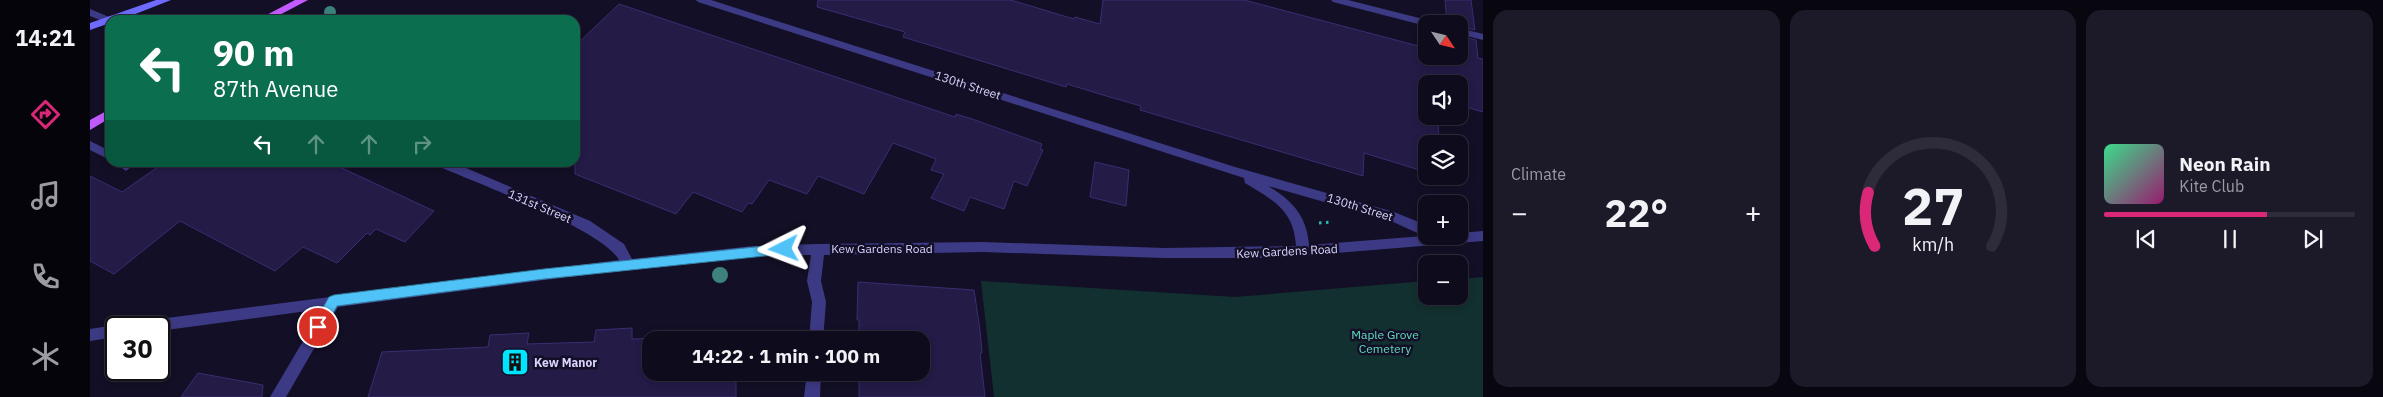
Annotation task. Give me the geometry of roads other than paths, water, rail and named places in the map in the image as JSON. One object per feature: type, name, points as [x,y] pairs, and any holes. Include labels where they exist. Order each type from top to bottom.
[{"type":"main road","points":[[123,15],[166,0]]},
{"type":"main road","points":[[268,15],[287,0]]},
{"type":"main road","points":[[272,15],[303,0]]},
{"type":"main road","points":[[90,27],[105,21]]},
{"type":"main road","points":[[90,126],[105,116]]},
{"type":"street","name":"130th Street","points":[[701,0],[1234,171],[1394,217],[1418,228]]},
{"type":"street","points":[[1336,0],[1418,21]]},
{"type":"street","points":[[90,12],[105,18]]},
{"type":"street","points":[[1468,33],[1483,37]]},
{"type":"street","points":[[90,145],[105,153]]},
{"type":"street","name":"131st Street","points":[[451,167],[585,225],[619,248],[628,265]]},
{"type":"street","name":"130th Street","points":[[1234,171],[1289,205],[1300,224],[1303,234],[1304,252]]},
{"type":"street","name":"Kew Gardens Road","points":[[1468,237],[1483,236]]},
{"type":"street","name":"Kew Gardens Road","points":[[170,323],[334,301],[753,251],[818,248],[992,247],[1206,254],[1304,252],[1418,241]]},
{"type":"street","points":[[817,331],[819,302],[814,280],[818,248]]},
{"type":"street","points":[[278,397],[334,301]]},
{"type":"street","points":[[90,335],[105,332]]},
{"type":"street","points":[[812,397],[813,381]]},
{"type":"place","name":"Kew Manor","points":[[515,362]]},
{"type":"park label","name":"Maple Grove Cemetery","points":[[1385,341]]}]
